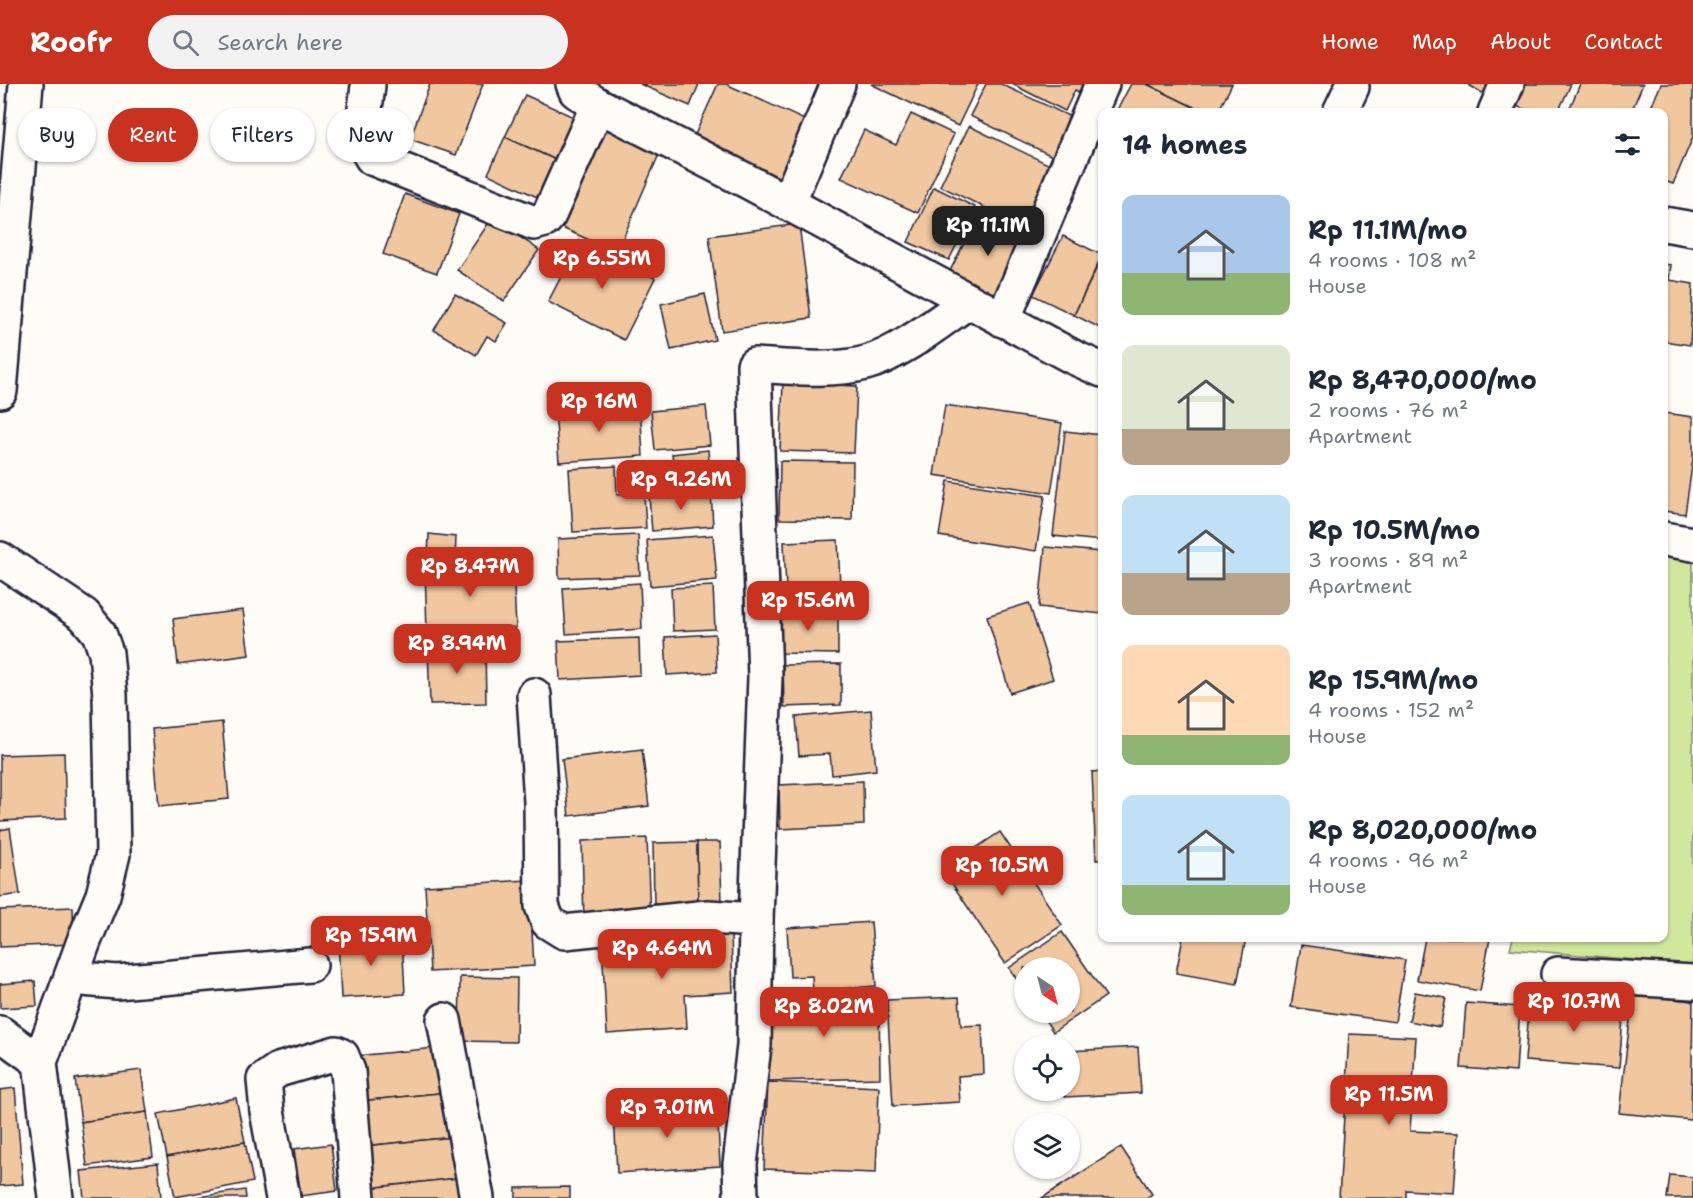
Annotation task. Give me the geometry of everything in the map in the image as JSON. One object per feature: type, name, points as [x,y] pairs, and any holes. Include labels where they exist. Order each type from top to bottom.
[{"type":"street","points":[[0,390],[12,118],[26,84]]},
{"type":"street","points":[[573,84],[576,91],[598,105],[1098,368]]},
{"type":"street","points":[[788,203],[838,84]]},
{"type":"street","points":[[1003,320],[1102,84]]},
{"type":"street","points":[[1497,108],[1507,84]]},
{"type":"street","points":[[368,85],[363,134],[366,150],[372,158],[534,223],[545,220],[549,215],[598,105]]},
{"type":"street","points":[[1668,225],[1693,228]]},
{"type":"street","points":[[741,1198],[740,1164],[754,1046],[765,677],[754,365],[808,368],[866,363],[910,342],[969,301]]},
{"type":"street","points":[[1668,540],[1693,544]]},
{"type":"street","points":[[0,558],[84,615],[99,633],[106,653],[110,695],[113,854],[103,895],[40,1062],[57,1198]]},
{"type":"street","points":[[534,694],[541,802],[542,906],[548,922],[564,932],[708,917],[756,920]]},
{"type":"street","points":[[71,978],[117,982],[310,965]]},
{"type":"street","points":[[1558,974],[1693,982]]},
{"type":"street","points":[[444,1020],[477,1198]]},
{"type":"street","points":[[0,1033],[40,1062]]},
{"type":"street","points":[[283,1198],[267,1111],[264,1080],[268,1074],[278,1070],[336,1053],[342,1056],[348,1071],[358,1198]]},
{"type":"green space","points":[[1668,533],[1693,537],[1693,965],[1510,949],[1512,942],[1668,942]]},
{"type":"building","points":[[430,84],[483,84],[456,155],[414,140],[414,128]]},
{"type":"building","points":[[640,84],[699,84],[690,106]]},
{"type":"building","points":[[718,84],[726,84],[809,122],[783,179],[693,139]]},
{"type":"building","points":[[871,84],[978,84],[958,126]]},
{"type":"building","points":[[986,84],[1001,84],[1071,117],[1052,156],[970,116]]},
{"type":"building","points":[[1012,84],[1092,84],[1086,95],[1075,90],[1065,111]]},
{"type":"building","points":[[1131,84],[1147,84],[1196,108],[1118,108]]},
{"type":"building","points":[[1147,84],[1232,84],[1220,108],[1196,108]]},
{"type":"building","points":[[1467,84],[1497,84],[1489,97]]},
{"type":"building","points":[[1519,84],[1571,84],[1560,108],[1521,108],[1510,103]]},
{"type":"building","points":[[1580,84],[1643,84],[1633,108],[1570,108]]},
{"type":"building","points":[[1661,84],[1693,84],[1693,137],[1673,184],[1668,182],[1668,108],[1651,108]]},
{"type":"building","points":[[525,95],[587,123],[567,165],[505,137]]},
{"type":"building","points":[[911,114],[954,134],[918,213],[841,178],[864,130],[896,145]]},
{"type":"building","points":[[599,126],[660,152],[617,252],[555,225]]},
{"type":"building","points":[[969,126],[1052,166],[1023,226],[940,186]]},
{"type":"building","points":[[505,137],[567,165],[550,203],[488,174]]},
{"type":"building","points":[[934,187],[975,207],[949,260],[908,242]]},
{"type":"building","points":[[405,194],[459,214],[437,273],[383,254]]},
{"type":"building","points":[[977,217],[1028,241],[1000,297],[949,273]]},
{"type":"building","points":[[492,218],[539,250],[504,301],[457,270]]},
{"type":"building","points":[[799,224],[811,318],[722,331],[709,236]]},
{"type":"building","points":[[1063,236],[1098,253],[1098,264],[1074,315],[1033,295]]},
{"type":"building","points":[[580,240],[655,278],[624,340],[548,302]]},
{"type":"building","points":[[1098,265],[1098,327],[1074,315]]},
{"type":"building","points":[[1668,265],[1671,265],[1669,280],[1693,284],[1690,345],[1668,342]]},
{"type":"building","points":[[455,294],[507,323],[496,341],[487,336],[476,355],[434,330]]},
{"type":"building","points":[[705,294],[715,340],[671,350],[661,304]]},
{"type":"building","points":[[783,383],[857,386],[854,453],[780,451]]},
{"type":"building","points":[[640,404],[643,456],[559,462],[555,411]]},
{"type":"building","points":[[945,405],[1062,423],[1051,493],[934,475]]},
{"type":"building","points":[[706,406],[710,445],[655,450],[651,411]]},
{"type":"building","points":[[1668,414],[1693,417],[1693,459],[1685,514],[1668,512]]},
{"type":"building","points":[[1065,431],[1098,435],[1098,541],[1053,536]]},
{"type":"building","points":[[708,450],[711,484],[676,486],[672,454]]},
{"type":"building","points":[[780,461],[853,462],[852,520],[779,519]]},
{"type":"building","points":[[616,466],[617,495],[644,494],[646,528],[573,532],[569,469]]},
{"type":"building","points":[[948,481],[1045,496],[1036,551],[939,536]]},
{"type":"building","points":[[711,491],[713,526],[652,531],[649,497]]},
{"type":"building","points":[[429,534],[456,537],[455,560],[428,557]]},
{"type":"building","points":[[638,535],[640,575],[559,578],[558,539]]},
{"type":"building","points":[[713,535],[717,580],[650,586],[647,540]]},
{"type":"building","points":[[838,540],[840,587],[786,590],[784,542]]},
{"type":"building","points":[[1045,547],[1098,552],[1098,614],[1039,607]]},
{"type":"building","points":[[513,564],[516,628],[427,632],[425,568]]},
{"type":"building","points":[[640,583],[642,629],[566,634],[563,588]]},
{"type":"building","points":[[713,586],[715,629],[673,631],[671,588]]},
{"type":"building","points":[[1029,603],[1053,679],[1010,693],[987,616]]},
{"type":"building","points":[[243,610],[249,655],[178,665],[173,619]]},
{"type":"building","points":[[778,610],[838,611],[838,654],[778,653]]},
{"type":"building","points":[[715,634],[717,672],[667,675],[665,637]]},
{"type":"building","points":[[639,638],[640,675],[560,680],[558,641]]},
{"type":"building","points":[[485,646],[486,703],[430,704],[428,648]]},
{"type":"building","points":[[841,664],[841,705],[784,707],[783,665]]},
{"type":"building","points":[[871,710],[876,770],[832,775],[830,754],[799,756],[796,717]]},
{"type":"building","points":[[222,722],[229,799],[159,806],[152,729]]},
{"type":"building","points":[[642,749],[649,806],[569,816],[562,759]]},
{"type":"building","points":[[64,753],[66,818],[0,821],[0,755]]},
{"type":"building","points":[[1098,771],[1098,860],[1096,860],[1092,772]]},
{"type":"building","points":[[863,781],[864,825],[780,829],[779,785]]},
{"type":"building","points":[[10,828],[20,894],[0,897],[0,830]]},
{"type":"building","points":[[1000,832],[1062,925],[1005,963],[943,870]]},
{"type":"building","points":[[647,838],[650,921],[584,923],[582,841]]},
{"type":"building","points":[[697,842],[698,903],[654,904],[653,843]]},
{"type":"building","points":[[697,842],[720,842],[722,902],[698,903]]},
{"type":"building","points":[[529,880],[534,966],[430,972],[425,886]]},
{"type":"building","points":[[73,907],[74,944],[0,947],[0,910]]},
{"type":"building","points":[[871,922],[876,986],[813,991],[812,976],[790,977],[787,928]]},
{"type":"building","points":[[1062,932],[1079,957],[1025,957]]},
{"type":"building","points":[[731,935],[733,992],[685,995],[687,1028],[607,1034],[602,944]]},
{"type":"building","points":[[402,936],[405,994],[341,998],[338,939]]},
{"type":"building","points":[[1182,942],[1245,942],[1237,984],[1176,973]]},
{"type":"building","points":[[1424,942],[1489,942],[1480,991],[1417,980]]},
{"type":"building","points":[[1301,945],[1405,960],[1395,1022],[1291,1007]]},
{"type":"building","points":[[1080,958],[1106,996],[1080,1014]]},
{"type":"building","points":[[1014,965],[1014,975],[1009,968]]},
{"type":"building","points":[[460,977],[517,978],[516,1042],[459,1041]]},
{"type":"building","points":[[35,981],[37,1006],[0,1008],[0,984]]},
{"type":"building","points":[[1415,992],[1446,998],[1440,1027],[1409,1021]]},
{"type":"building","points":[[1633,995],[1693,1001],[1691,1120],[1619,1113]]},
{"type":"building","points":[[879,996],[880,1078],[769,1081],[767,999]]},
{"type":"building","points":[[959,997],[961,1026],[982,1025],[984,1074],[958,1076],[960,1102],[893,1106],[887,1000]]},
{"type":"building","points":[[1530,997],[1624,1005],[1619,1068],[1525,1061]]},
{"type":"building","points":[[1466,1003],[1520,1007],[1516,1072],[1461,1068]]},
{"type":"building","points":[[1047,1023],[1066,1023],[1053,1032]]},
{"type":"building","points":[[1349,1034],[1416,1037],[1410,1131],[1458,1133],[1454,1193],[1406,1190],[1406,1198],[1339,1198]]},
{"type":"building","points":[[445,1047],[449,1092],[360,1101],[356,1056]]},
{"type":"building","points":[[1138,1047],[1141,1093],[1080,1096],[1080,1050]]},
{"type":"building","points":[[141,1070],[147,1112],[81,1122],[75,1079]]},
{"type":"building","points":[[768,1082],[879,1087],[876,1173],[764,1169]]},
{"type":"building","points":[[15,1088],[23,1184],[0,1186],[0,1090]]},
{"type":"building","points":[[449,1092],[454,1137],[364,1146],[360,1101]]},
{"type":"building","points":[[236,1098],[245,1142],[167,1157],[158,1114]]},
{"type":"building","points":[[717,1105],[720,1166],[617,1173],[614,1112]]},
{"type":"building","points":[[147,1112],[153,1157],[87,1166],[81,1122]]},
{"type":"building","points":[[454,1137],[458,1178],[369,1188],[364,1146]]},
{"type":"building","points":[[245,1142],[253,1182],[175,1197],[167,1157]]},
{"type":"building","points":[[331,1144],[337,1191],[301,1196],[294,1149]]},
{"type":"building","points":[[1121,1147],[1152,1194],[1146,1198],[1042,1198],[1071,1179],[1080,1179],[1080,1173]]},
{"type":"building","points":[[158,1163],[161,1198],[84,1198],[81,1171]]},
{"type":"building","points":[[1670,1175],[1693,1177],[1693,1198],[1667,1198]]},
{"type":"building","points":[[458,1178],[460,1198],[370,1198],[369,1188]]},
{"type":"building","points":[[570,1187],[570,1198],[516,1198],[516,1188]]},
{"type":"building","points":[[245,1190],[246,1198],[191,1198]]}]
